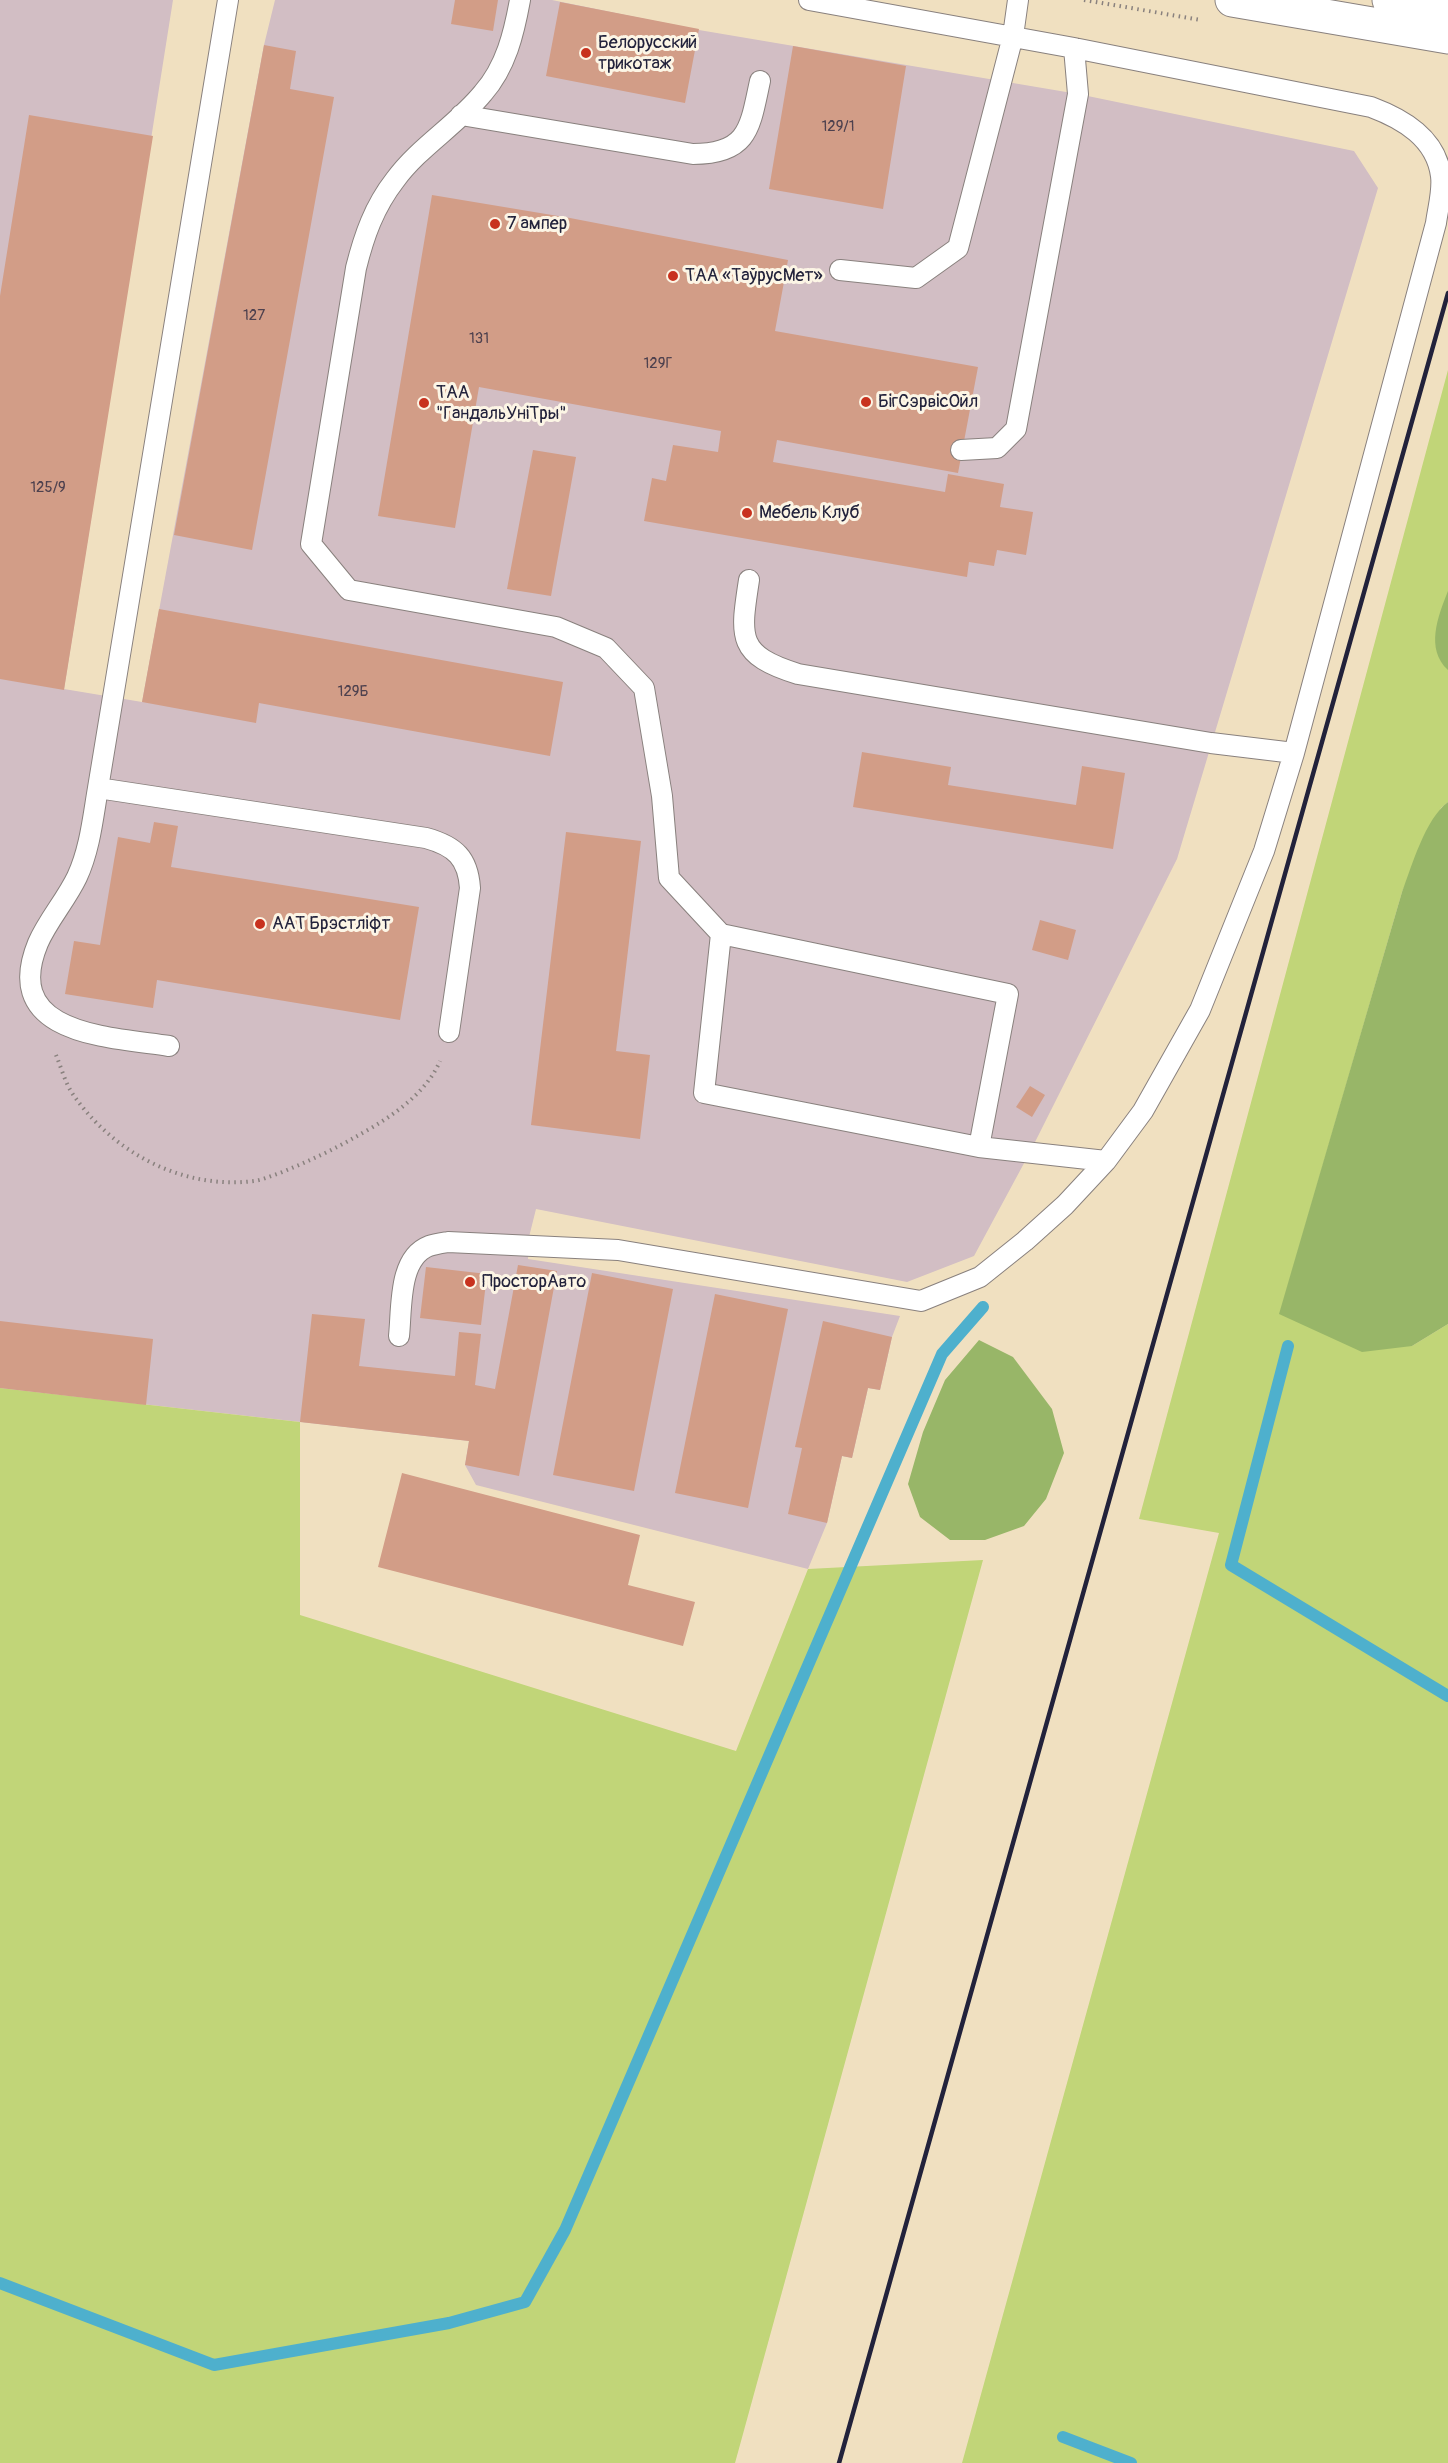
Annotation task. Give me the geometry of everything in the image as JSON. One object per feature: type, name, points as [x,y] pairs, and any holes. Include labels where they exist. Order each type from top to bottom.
[{"type":"main road","points":[[1232,0],[1448,37]]},
{"type":"main road","points":[[1389,0],[1448,11]]},
{"type":"lane","points":[[169,1046],[89,1033],[65,1026],[46,1015],[34,1002],[29,984],[30,967],[38,943],[78,875],[87,850],[228,0]]},
{"type":"lane","points":[[520,0],[508,50],[498,72],[484,93],[396,179],[377,207],[364,236],[356,268],[311,544],[349,590],[556,627],[606,648],[644,688],[662,796],[669,878],[721,934],[1008,994],[979,1147]]},
{"type":"lane","points":[[399,1336],[406,1273],[414,1257],[428,1246],[448,1242],[618,1250],[921,1302],[980,1277],[1065,1205],[1106,1161],[1143,1111],[1200,1010],[1264,851],[1294,753],[1436,223],[1441,177],[1435,152],[1416,130],[1394,116],[1371,107],[1013,36],[808,0]]},
{"type":"lane","points":[[840,270],[916,278],[958,248],[1013,36],[1018,0]]},
{"type":"lane","points":[[961,450],[997,448],[1017,429],[1078,94],[1074,48]]},
{"type":"lane","points":[[461,115],[693,154],[712,154],[734,144],[749,129],[760,81]]},
{"type":"lane","points":[[749,580],[743,627],[746,643],[758,657],[776,667],[798,674],[1211,743],[1294,753]]},
{"type":"lane","points":[[98,788],[426,838],[452,848],[463,859],[469,873],[470,888],[449,1032]]},
{"type":"lane","points":[[721,934],[704,1093],[979,1147],[1106,1161]]},
{"type":"path","points":[[34,1002],[70,1090],[94,1122],[132,1152],[175,1175],[212,1183],[256,1181],[312,1161],[364,1133],[404,1105],[424,1086],[438,1066],[449,1032]]},
{"type":"shaded area","points":[[0,0],[173,0],[64,689],[142,702],[264,45],[275,0],[552,0],[699,30],[1078,94],[1354,151],[1378,188],[1177,859],[1029,1154],[974,1256],[907,1282],[536,1209],[529,1237],[528,1259],[900,1316],[892,1337],[880,1390],[868,1388],[852,1458],[842,1456],[827,1523],[808,1569],[476,1485],[465,1465],[469,1441],[0,1388]]},
{"type":"green space","points":[[1448,370],[1448,802],[1441,808],[1402,892],[1280,1313],[1412,1346],[1448,1324],[1448,2463],[962,2463],[1219,1533],[1139,1519]]},
{"type":"green space","points":[[1448,591],[1448,670],[1441,662],[1435,642],[1438,621]]},
{"type":"green space","points":[[1448,802],[1448,1324],[1412,1346],[1362,1352],[1279,1314],[1402,892],[1426,831]]},
{"type":"green space","points":[[979,1340],[1013,1357],[1052,1409],[1064,1453],[1046,1499],[1024,1526],[985,1540],[950,1540],[920,1517],[908,1484],[923,1432],[945,1380]]},
{"type":"green space","points":[[0,1388],[300,1422],[300,1615],[736,1751],[808,1569],[983,1560],[735,2463],[0,2463]]},
{"type":"building","points":[[455,0],[498,0],[493,31],[451,24]]},
{"type":"building","points":[[560,2],[699,29],[685,103],[546,76]]},
{"type":"building","points":[[264,45],[296,51],[290,89],[334,97],[252,550],[174,535]]},
{"type":"building","points":[[793,46],[906,66],[883,209],[769,189]]},
{"type":"building","points":[[29,115],[153,136],[64,690],[0,679],[0,296]]},
{"type":"building","points":[[432,195],[570,218],[788,260],[775,331],[978,367],[958,473],[777,440],[773,462],[945,492],[948,474],[1004,484],[1000,507],[1033,512],[1026,555],[997,550],[994,566],[969,562],[967,577],[644,521],[652,478],[666,481],[673,445],[718,452],[721,431],[479,387],[455,528],[378,516]]},
{"type":"building","points":[[533,450],[576,457],[551,596],[507,589]]},
{"type":"building","points":[[159,609],[563,682],[550,756],[259,703],[256,723],[142,702]]},
{"type":"building","points":[[862,752],[951,767],[948,785],[1076,805],[1082,766],[1125,773],[1113,849],[853,807]]},
{"type":"building","name":"ААТ Брэстліфт","points":[[154,822],[178,826],[171,867],[419,907],[400,1020],[157,980],[153,1008],[65,994],[74,941],[100,945],[118,837],[150,843]]},
{"type":"building","points":[[566,832],[641,841],[616,1051],[650,1055],[640,1139],[531,1125]]},
{"type":"building","points":[[1040,920],[1076,930],[1068,960],[1032,950]]},
{"type":"building","points":[[1030,1086],[1045,1095],[1032,1117],[1016,1107]]},
{"type":"building","points":[[518,1265],[557,1271],[519,1476],[465,1465],[469,1441],[300,1422],[312,1314],[365,1319],[359,1366],[455,1376],[459,1332],[481,1334],[475,1385],[495,1389]]},
{"type":"building","points":[[426,1267],[487,1274],[481,1325],[420,1318]]},
{"type":"building","points":[[592,1273],[673,1289],[634,1491],[553,1475]]},
{"type":"building","points":[[715,1294],[788,1309],[748,1508],[675,1493]]},
{"type":"building","points":[[0,1321],[153,1339],[146,1405],[0,1388]]},
{"type":"building","points":[[823,1321],[892,1337],[880,1390],[868,1388],[852,1458],[842,1456],[827,1523],[788,1514],[802,1448],[795,1447]]},
{"type":"building","points":[[402,1473],[640,1535],[628,1585],[695,1602],[683,1646],[378,1567]]},
{"type":"waterway","points":[[0,2283],[214,2365],[449,2323],[525,2302],[565,2230],[942,1354],[983,1307]]},
{"type":"waterway","points":[[1288,1346],[1231,1565],[1448,1696]]},
{"type":"waterway","points":[[1063,2437],[1131,2463]]},
{"type":"railway","points":[[839,2463],[1448,293]]},
{"type":"place","name":"Белорусский трикотаж","points":[[586,53]]},
{"type":"place","name":"7 ампер","points":[[495,224]]},
{"type":"place","name":"ТАА «ТаўрусМет»","points":[[673,276]]},
{"type":"place","name":"БігСэрвісОйл","points":[[866,402]]},
{"type":"place","name":"ТАА \"ГандальУніТры\"","points":[[424,403]]},
{"type":"place","name":"Мебель Клуб","points":[[747,513]]},
{"type":"place","name":"ААТ Брэстліфт","points":[[260,924]]},
{"type":"place","name":"ПросторАвто","points":[[470,1282]]}]
